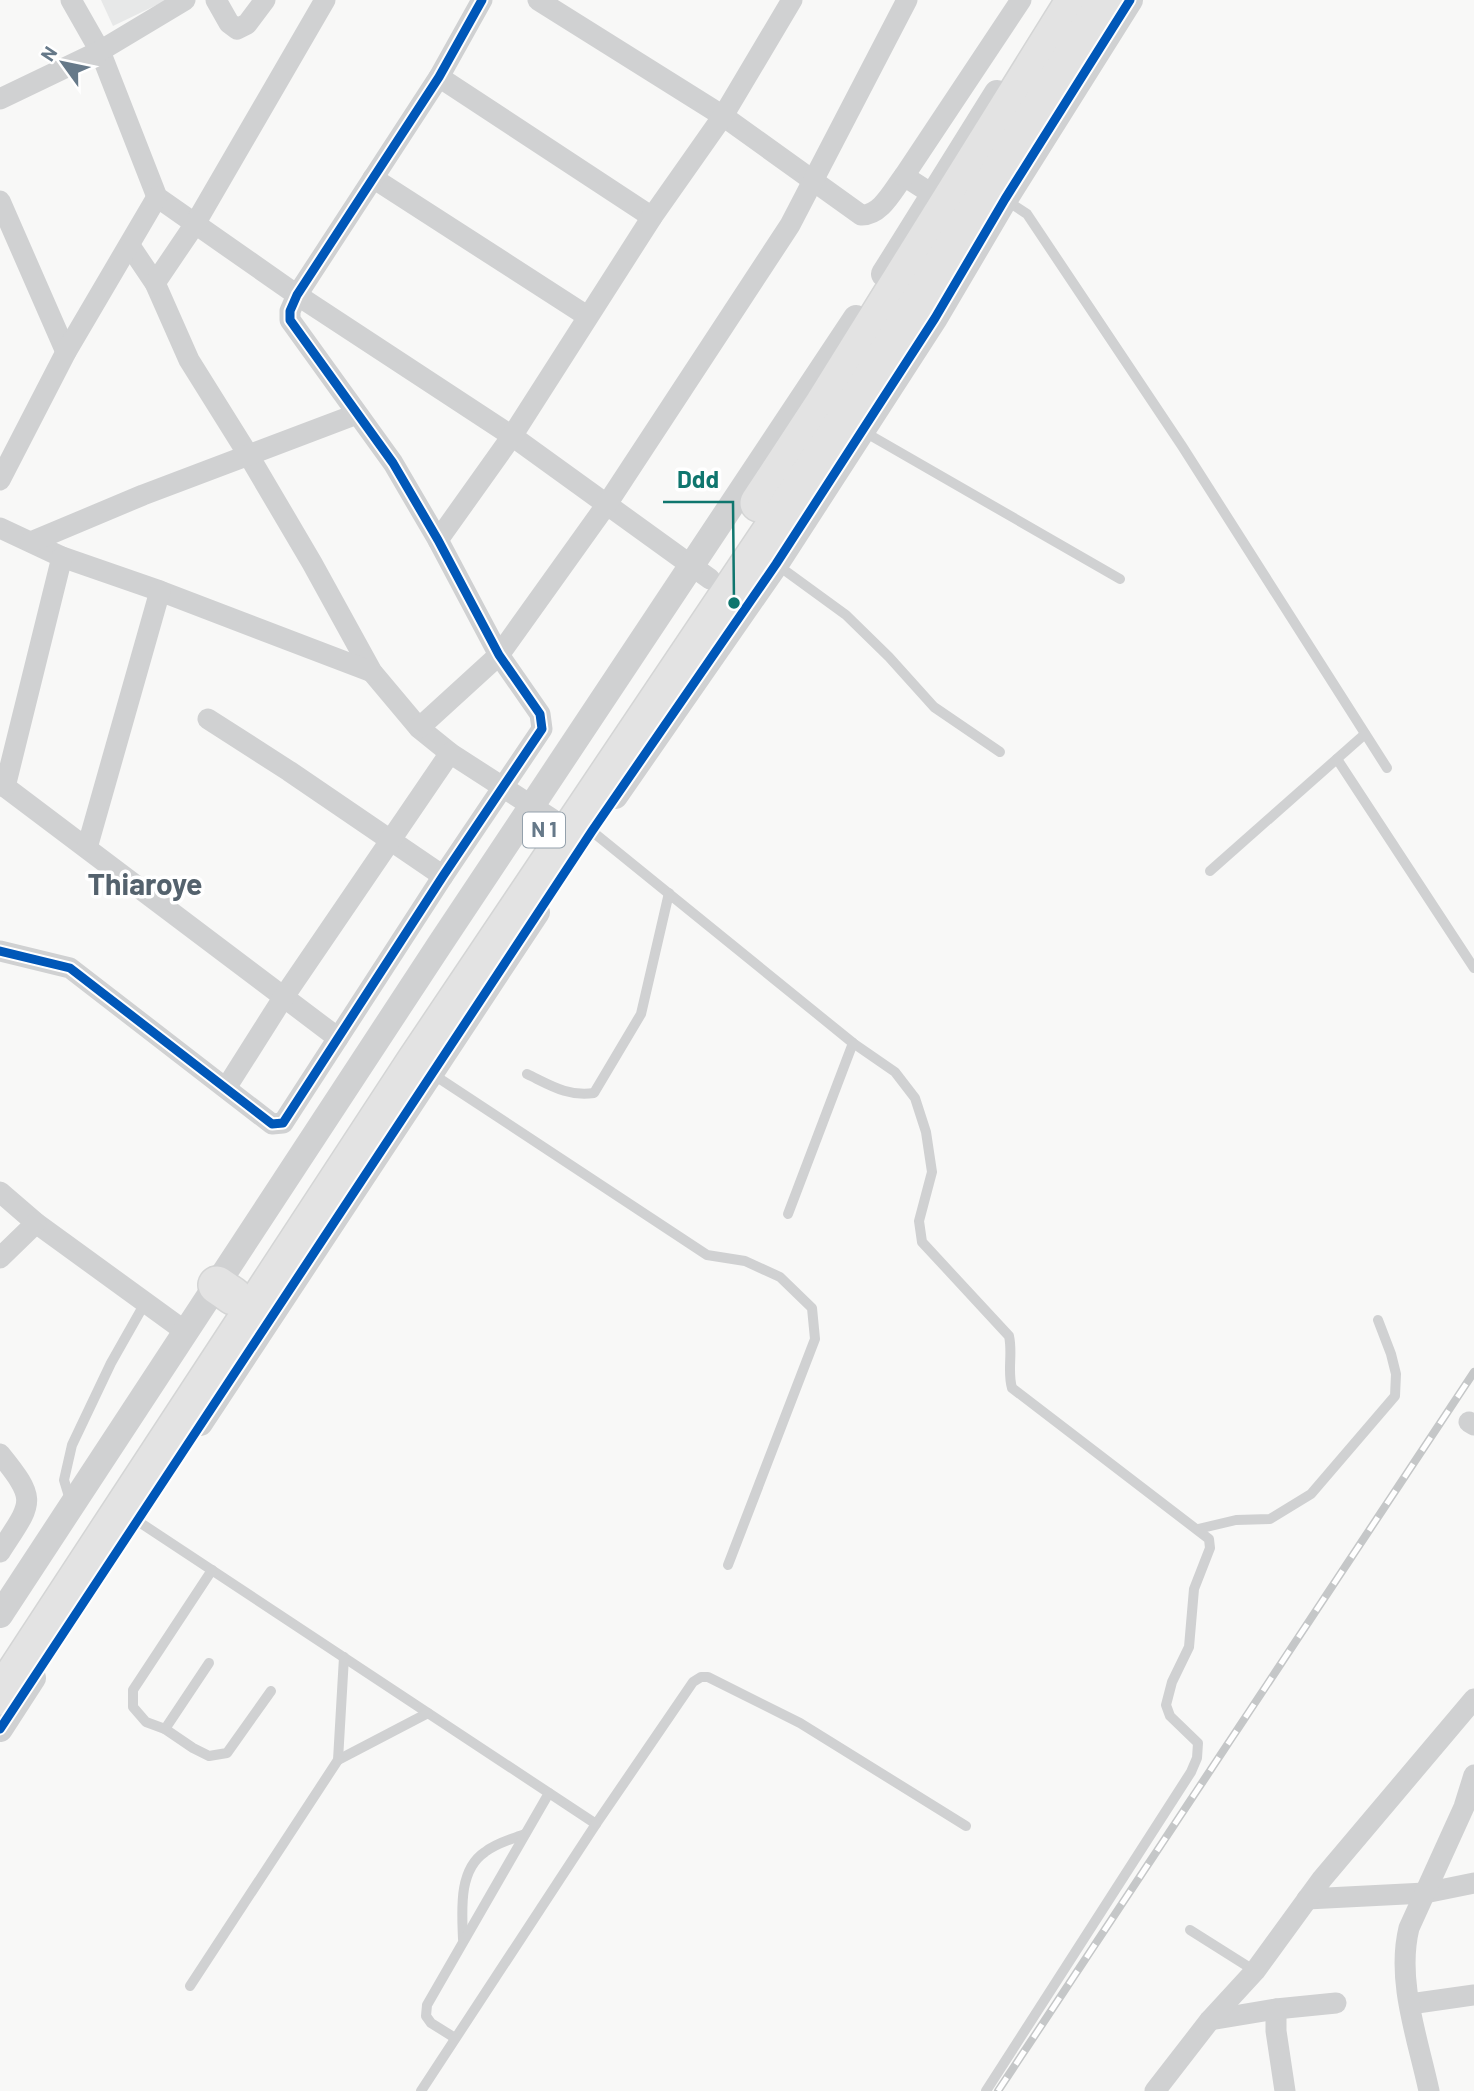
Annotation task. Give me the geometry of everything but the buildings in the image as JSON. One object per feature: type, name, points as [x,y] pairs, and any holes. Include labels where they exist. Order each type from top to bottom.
[{"type":"highway","name":"N 1","points":[[0,1696],[129,1515],[423,1067],[701,572],[1075,0]]},
{"type":"highway","name":"N 1","points":[[0,1652],[225,1290],[564,819],[853,426],[996,196],[1107,0]]},
{"type":"street","points":[[71,0],[100,51],[157,197],[297,296],[512,436],[701,572]]},
{"type":"street","points":[[0,99],[100,51],[184,0]]},
{"type":"street","points":[[216,0],[229,23],[237,29],[247,24],[265,0]]},
{"type":"street","points":[[155,284],[195,224],[325,0]]},
{"type":"street","points":[[0,951],[70,968],[272,1124],[283,1123],[542,729],[542,722],[499,655],[438,540],[393,463],[290,320],[290,311],[297,296],[439,77],[482,0]]},
{"type":"street","points":[[538,0],[723,116],[861,215],[869,216],[876,212],[904,176],[1021,0]]},
{"type":"street","points":[[419,728],[499,655],[607,504],[790,225],[907,0]]},
{"type":"street","points":[[855,337],[932,194],[1057,0]]},
{"type":"street","points":[[996,196],[1130,0]]},
{"type":"street","points":[[438,540],[512,436],[652,217],[723,116],[785,3]]},
{"type":"street","points":[[439,77],[652,217]]},
{"type":"street","points":[[904,176],[932,194]]},
{"type":"street","points":[[373,178],[587,316]]},
{"type":"street","points":[[0,480],[66,352],[157,197]]},
{"type":"street","points":[[0,201],[66,352]]},
{"type":"street","points":[[130,246],[155,284],[189,360],[249,456],[372,672],[419,728],[450,753],[504,787],[564,819],[776,564],[853,426]]},
{"type":"street","points":[[31,542],[143,495],[357,414]]},
{"type":"street","points":[[0,528],[62,557],[160,591],[372,672]]},
{"type":"street","points":[[62,557],[3,785],[338,1038]]},
{"type":"street","points":[[87,848],[160,591]]},
{"type":"street","points":[[208,719],[443,876]]},
{"type":"street","points":[[226,1088],[283,998],[450,753]]},
{"type":"street","points":[[0,1192],[36,1223],[186,1332]]},
{"type":"street","points":[[0,1258],[36,1223]]},
{"type":"street","points":[[0,1615],[186,1332],[225,1290]]},
{"type":"street","points":[[0,1454],[21,1479],[28,1495],[26,1507],[0,1552]]},
{"type":"street","points":[[0,1730],[129,1515]]},
{"type":"street","points":[[1155,2091],[1210,2020],[1255,1971],[1322,1879],[1474,1699]]},
{"type":"street","points":[[1429,2091],[1406,1983],[1404,1949],[1409,1928],[1464,1807],[1474,1775]]},
{"type":"street","points":[[1307,1899],[1425,1893],[1474,1883]]},
{"type":"street","points":[[1410,2004],[1474,1995]]},
{"type":"street","points":[[1210,2020],[1336,2003]]},
{"type":"street","points":[[1276,2009],[1276,2031],[1285,2091]]},
{"type":"lane","points":[[996,196],[1027,214],[1182,446],[1387,768]]},
{"type":"lane","points":[[853,426],[1120,579]]},
{"type":"lane","points":[[776,564],[846,615],[889,657],[933,707],[1000,752]]},
{"type":"lane","points":[[1210,871],[1365,734]]},
{"type":"lane","points":[[1337,759],[1474,968]]},
{"type":"lane","points":[[564,819],[669,893],[853,1043],[895,1072],[915,1098],[926,1132],[932,1172],[919,1221],[922,1242],[1009,1336],[1012,1350],[1009,1377],[1012,1388],[1209,1539],[1210,1548],[1194,1589],[1189,1647],[1172,1682],[1166,1705],[1170,1716],[1198,1743],[1197,1758],[1191,1772],[986,2091]]},
{"type":"lane","points":[[527,1074],[561,1091],[578,1096],[594,1093],[641,1014],[669,893]]},
{"type":"lane","points":[[788,1214],[853,1043]]},
{"type":"lane","points":[[423,1067],[707,1255],[745,1261],[780,1277],[812,1308],[815,1339],[728,1565]]},
{"type":"lane","points":[[71,1506],[64,1480],[72,1445],[111,1363],[145,1303]]},
{"type":"lane","points":[[1198,1529],[1236,1520],[1270,1519],[1311,1494],[1395,1396],[1396,1374],[1378,1320]]},
{"type":"lane","points":[[129,1515],[596,1824]]},
{"type":"lane","points":[[212,1570],[133,1690],[133,1707],[146,1722],[165,1729],[209,1756],[227,1753],[271,1691]]},
{"type":"lane","points":[[338,1760],[344,1657]]},
{"type":"lane","points":[[165,1729],[209,1663]]},
{"type":"lane","points":[[421,2091],[596,1824],[693,1682],[701,1677],[708,1677],[800,1723],[966,1826]]},
{"type":"lane","points":[[190,1986],[338,1760],[428,1713]]},
{"type":"lane","points":[[455,2038],[431,2023],[426,2016],[427,2005],[549,1793]]},
{"type":"lane","points":[[463,1942],[463,1894],[474,1863],[485,1851],[525,1834]]},
{"type":"lane","points":[[1191,1930],[1255,1971]]},
{"type":"shaded area","points":[[101,0],[167,0],[113,26]]},
{"type":"railway","points":[[998,2091],[1474,1372]]},
{"type":"cycle path","points":[[0,951],[70,968],[272,1124],[283,1123],[542,729],[540,714],[499,655],[438,540],[393,463],[290,320],[290,311],[297,295],[439,77],[482,0]]},
{"type":"cycle path","points":[[0,1729],[592,831],[776,564],[935,318],[1005,199],[1130,0]]},
{"type":"place","name":"Ddd","points":[[734,603]]},
{"type":"district","name":"Thiaroye","points":[[145,885]]}]
